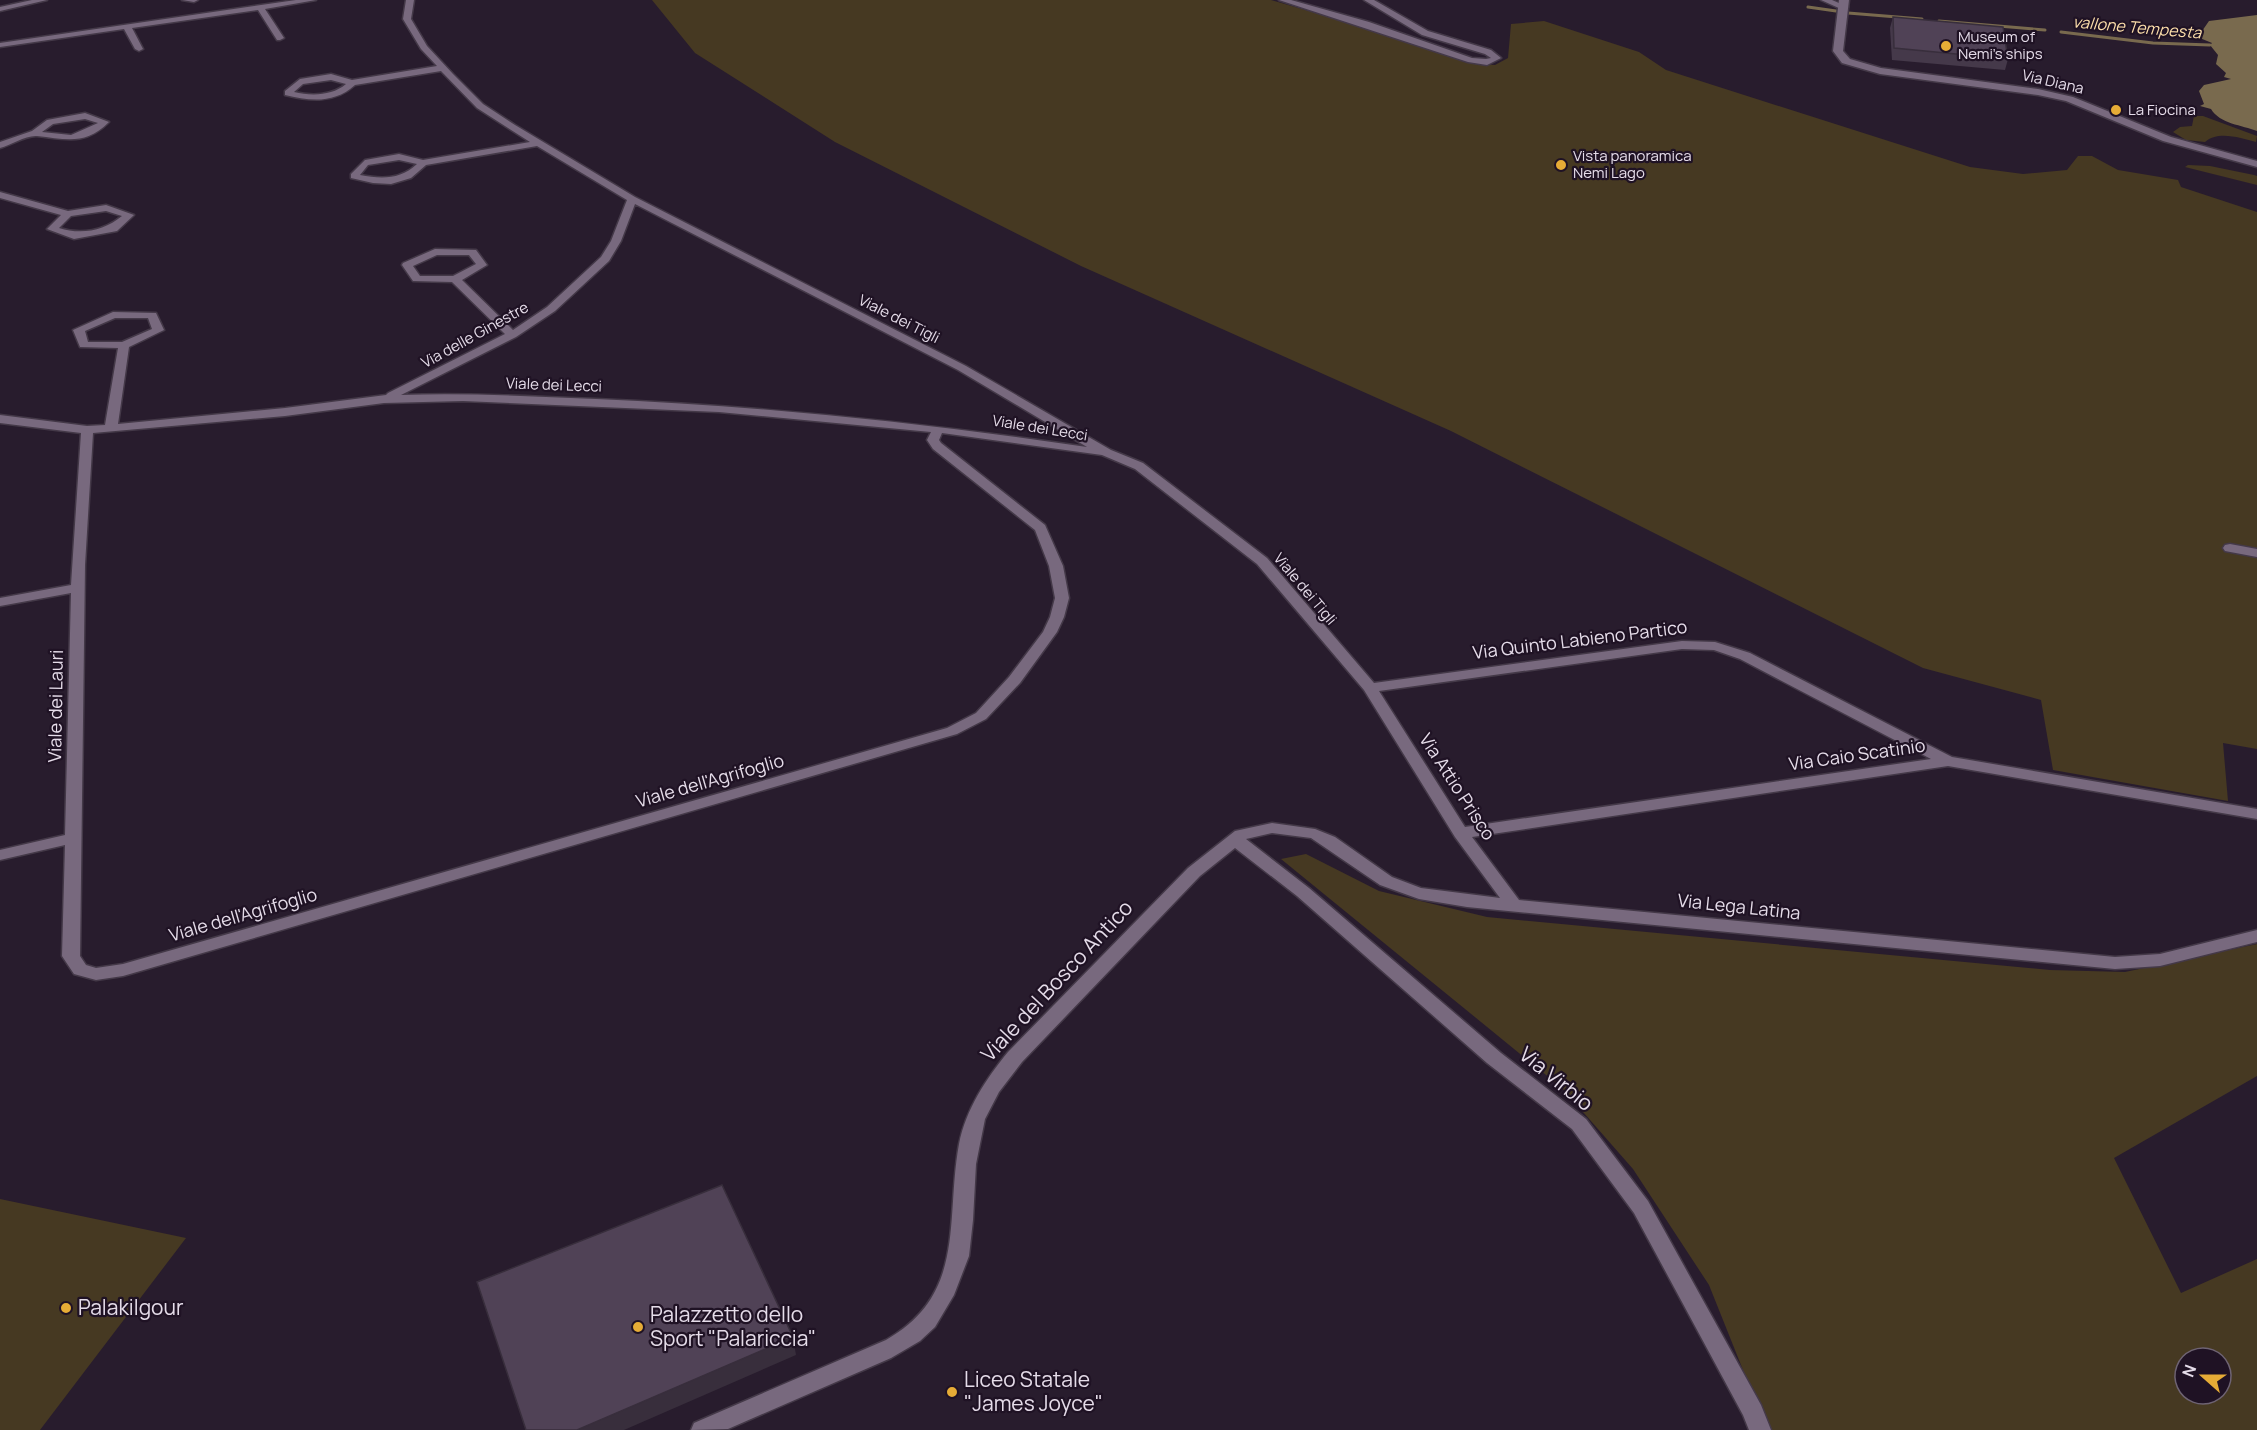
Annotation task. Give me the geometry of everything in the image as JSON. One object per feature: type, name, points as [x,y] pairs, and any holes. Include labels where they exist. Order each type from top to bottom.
[{"type":"street","points":[[0,9],[44,0]]},
{"type":"street","points":[[186,0],[194,0]]},
{"type":"street","points":[[0,45],[312,0]]},
{"type":"street","name":"Viale dei Tigli","points":[[410,0],[407,19],[424,47],[480,106],[632,199],[962,368],[1107,453],[1139,466],[1262,561],[1370,688]]},
{"type":"street","points":[[1283,0],[1366,24],[1471,60],[1487,62],[1497,58],[1491,53],[1419,30],[1368,0]]},
{"type":"street","points":[[1825,0],[1844,8]]},
{"type":"street","points":[[260,8],[280,38]]},
{"type":"street","name":"Via Diana","points":[[1844,8],[1838,51],[1844,60],[1854,65],[1907,76],[2038,92],[2069,99],[2167,139],[2257,164]]},
{"type":"street","points":[[127,27],[139,50]]},
{"type":"street","points":[[352,83],[341,93],[330,95],[309,98],[288,93],[300,82],[331,77],[352,83],[443,68]]},
{"type":"street","points":[[0,145],[35,133],[50,122],[85,116],[105,122],[90,134],[55,140],[35,133]]},
{"type":"street","points":[[423,163],[412,176],[377,182],[354,176],[365,163],[399,157],[423,163],[537,142]]},
{"type":"street","points":[[0,195],[68,214],[106,208],[129,215],[113,229],[74,236],[52,229],[68,214]]},
{"type":"street","name":"Via delle Ginestre","points":[[384,399],[512,335],[542,316],[600,265],[614,245],[632,199]]},
{"type":"street","points":[[455,279],[482,265],[472,252],[435,252],[407,265],[417,279],[455,279],[512,335]]},
{"type":"street","points":[[112,315],[152,315],[158,330],[124,345],[84,345],[79,330],[112,315]]},
{"type":"street","points":[[111,427],[124,345]]},
{"type":"street","name":"Viale dei Lecci","points":[[0,419],[87,430],[285,412],[384,399],[463,397],[679,405],[938,429],[1107,453]]},
{"type":"street","name":"Viale dell'Agrifoglio","points":[[89,974],[123,970],[952,731],[972,722],[1001,695],[1047,637],[1061,610],[1062,591],[1046,538],[1040,528],[937,446],[933,440],[938,429]]},
{"type":"street","name":"Viale dei Lauri","points":[[87,430],[77,588],[71,956],[76,967],[89,974]]},
{"type":"street","points":[[2230,548],[2257,553]]},
{"type":"street","points":[[0,602],[77,588]]},
{"type":"street","name":"Via Quinto Labieno Partico","points":[[1370,688],[1682,645],[1715,646],[1745,656],[1948,761]]},
{"type":"street","name":"Via Attio Prisco","points":[[1370,688],[1461,833],[1514,905]]},
{"type":"street","name":"Via Caio Scatinio","points":[[1461,833],[1948,761],[2257,814]]},
{"type":"street","name":"Via Lega Latina","points":[[1233,840],[1261,830],[1299,830],[1324,838],[1374,874],[1409,890],[1454,900],[2115,963],[2160,960],[2257,936]]},
{"type":"street","points":[[0,855],[73,838]]},
{"type":"street","name":"Viale del Bosco Antico","points":[[702,1430],[863,1360],[899,1343],[921,1328],[938,1307],[959,1263],[969,1145],[979,1109],[991,1087],[1015,1057],[1194,872],[1233,840]]},
{"type":"street","name":"Via Virbio","points":[[1233,840],[1304,892],[1494,1058],[1579,1124],[1641,1207],[1753,1412],[1760,1430]]},
{"type":"shaded area","points":[[652,0],[1271,0],[1410,40],[1472,63],[1495,65],[1508,58],[1511,24],[1544,21],[1639,52],[1666,70],[1970,167],[2023,174],[2067,170],[2078,156],[2092,156],[2118,170],[2178,180],[2181,187],[2257,212],[2257,749],[2223,743],[2228,801],[2053,770],[2041,700],[1923,668],[1451,431],[1081,266],[835,142],[695,53]]},
{"type":"shaded area","points":[[2257,15],[2257,131],[2226,121],[2211,109],[2200,106],[2204,104],[2199,91],[2204,85],[2231,79],[2224,77],[2226,73],[2216,64],[2218,55],[2210,45],[2212,43],[2195,36],[2200,34],[2209,21]]},
{"type":"shaded area","points":[[2194,116],[2203,116],[2257,136],[2256,142],[2223,136],[2210,138],[2205,142],[2186,140],[2173,132],[2180,127],[2192,126]]},
{"type":"shaded area","points":[[2188,165],[2210,166],[2254,175],[2257,176],[2257,185],[2185,167]]},
{"type":"shaded area","points":[[1306,854],[1379,891],[1487,917],[2050,970],[2125,972],[2257,944],[2257,1076],[2114,1158],[2181,1293],[2257,1259],[2257,1430],[1767,1430],[1709,1285],[1633,1169],[1562,1088],[1281,859]]},
{"type":"shaded area","name":"Palakilgour","points":[[0,1199],[186,1238],[40,1430],[0,1430]]},
{"type":"building","name":"Museum of Nemi's ships","points":[[1893,17],[2003,27],[2008,59],[1894,48]]},
{"type":"building","name":"Palazzetto dello Sport \"Palariccia\"","points":[[722,1185],[793,1337],[577,1430],[526,1430],[477,1282]]},
{"type":"waterway","name":"vallone Tempesta","points":[[1808,7],[1836,11]]},
{"type":"waterway","name":"vallone Tempesta","points":[[1848,13],[1922,19]]},
{"type":"waterway","name":"vallone Tempesta","points":[[1939,21],[2045,30]]},
{"type":"waterway","name":"vallone Tempesta","points":[[2061,32],[2153,43],[2210,45]]},
{"type":"place","name":"Museum of Nemi's ships","points":[[1946,46]]},
{"type":"place","name":"La Fiocina","points":[[2116,110]]},
{"type":"place","name":"Vista panoramica Nemi Lago","points":[[1561,165]]},
{"type":"place","name":"Palakilgour","points":[[66,1308]]},
{"type":"place","name":"Palazzetto dello Sport \"Palariccia\"","points":[[638,1327]]},
{"type":"place","name":"Liceo Statale \"James Joyce\"","points":[[952,1392]]}]
